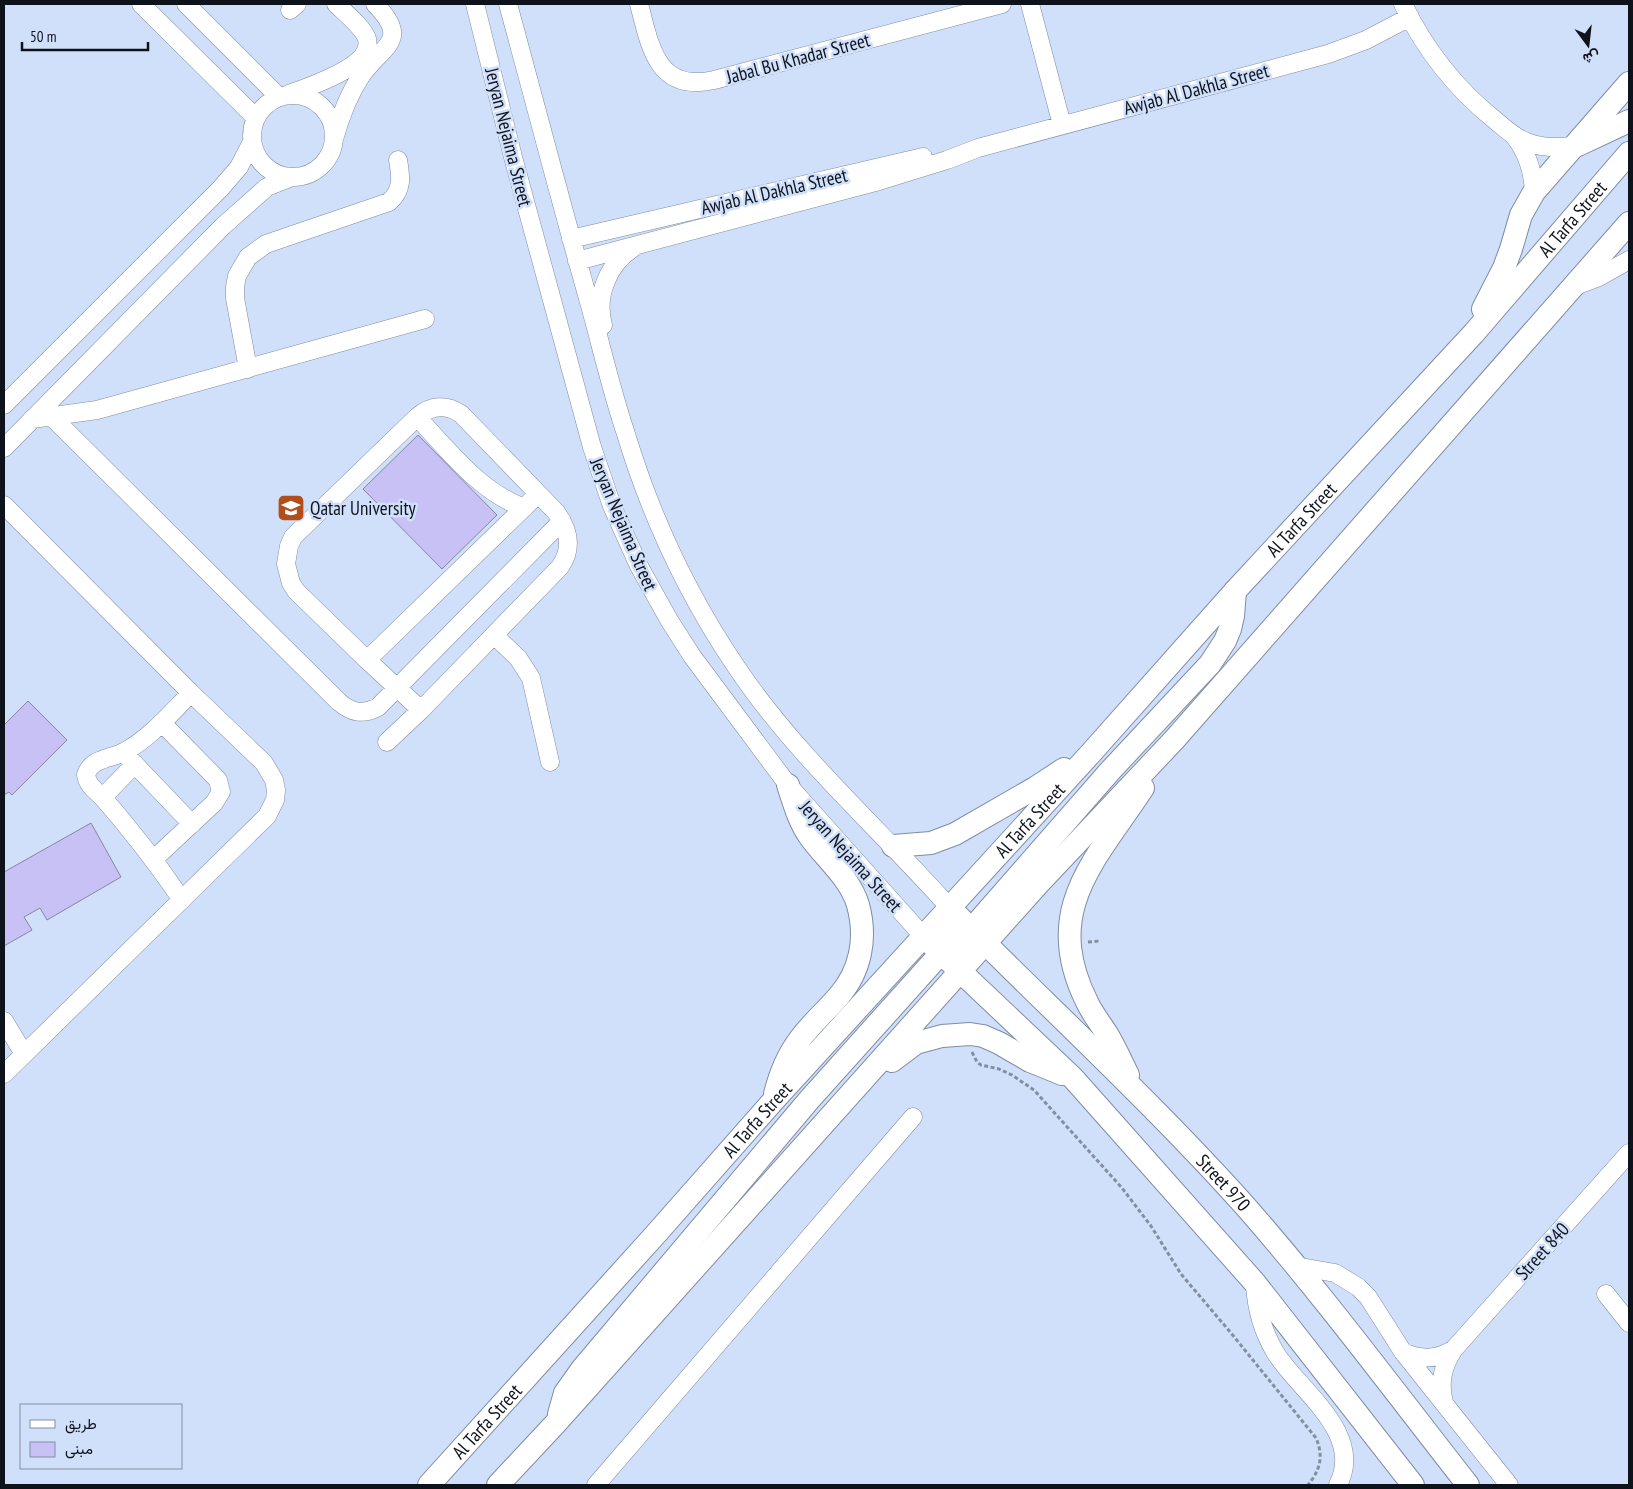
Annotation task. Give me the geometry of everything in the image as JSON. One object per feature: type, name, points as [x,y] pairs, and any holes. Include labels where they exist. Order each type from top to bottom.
[{"type":"main road","points":[[1474,333],[1483,307],[1512,249],[1521,215],[1534,192],[1629,83]]},
{"type":"main road","points":[[1573,146],[1593,139],[1629,121]]},
{"type":"main road","name":"Al Tarfa Street","points":[[429,1485],[654,1235],[774,1098],[1090,753],[1235,591],[1474,333],[1629,153]]},
{"type":"main road","points":[[498,1485],[556,1424],[961,972],[961,952],[966,937],[978,937],[1040,882],[1174,740],[1629,223]]},
{"type":"main road","points":[[978,937],[1110,771],[1210,664],[1222,647],[1230,629],[1235,591]]},
{"type":"main road","points":[[1137,1091],[1087,1002],[1074,970],[1071,956],[1070,919],[1077,891],[1091,864],[1174,740]]},
{"type":"main road","points":[[892,846],[931,842],[955,834],[1035,788],[1090,753]]},
{"type":"main road","points":[[774,1098],[784,1065],[800,1039],[840,995],[849,982],[862,948],[863,935],[857,902],[851,890],[804,828],[788,785]]},
{"type":"main road","points":[[556,1424],[565,1393],[582,1369],[809,1100],[941,953],[950,931],[949,907]]},
{"type":"main road","name":"Street 970","points":[[949,907],[1137,1091],[1244,1206],[1295,1266],[1468,1485]]},
{"type":"main road","points":[[923,936],[1074,1078],[1255,1283],[1413,1485]]},
{"type":"main road","points":[[873,1069],[894,1060],[916,1043],[948,1035],[970,1034],[982,1036],[999,1043],[1030,1061],[1074,1078]]},
{"type":"street","points":[[141,4],[256,118]]},
{"type":"street","points":[[186,4],[283,96],[303,96],[318,102],[332,122],[335,137]]},
{"type":"street","points":[[292,177],[278,174],[266,167],[257,156],[252,142],[256,118],[265,106],[283,96],[340,72],[364,54],[368,44],[365,33],[336,4]]},
{"type":"street","points":[[4,448],[223,226],[267,187],[292,177],[308,174],[322,166],[331,153],[340,121],[362,74],[384,51],[391,39],[391,24],[388,17],[375,4]]},
{"type":"street","name":"Jeryan Nejaima Street","points":[[475,4],[513,157],[592,448],[612,506],[639,566],[692,656],[788,785],[923,936]]},
{"type":"street","name":"Jeryan Nejaima Street","points":[[508,4],[625,432],[662,530],[678,566],[700,609],[736,668],[759,700],[810,762],[949,907]]},
{"type":"street","name":"Jabal Bu Khadar Street","points":[[639,4],[650,48],[660,65],[675,77],[694,82],[714,80],[1002,4]]},
{"type":"street","points":[[1030,4],[1062,125]]},
{"type":"street","points":[[1406,10],[1444,71],[1471,99],[1516,136],[1537,146],[1555,148],[1573,146]]},
{"type":"street","name":"Awjab Al Dakhla Street","points":[[577,261],[879,180],[947,160],[978,148],[1328,54],[1366,40],[1406,10]]},
{"type":"street","points":[[1516,136],[1530,163],[1534,180],[1534,192]]},
{"type":"street","points":[[4,405],[221,188],[239,167],[252,142]]},
{"type":"street","name":"Awjab Al Dakhla Street","points":[[571,239],[885,165],[978,148]]},
{"type":"street","points":[[248,369],[235,298],[237,276],[242,266],[252,253],[266,244],[389,202],[398,193],[400,187],[401,176],[398,160]]},
{"type":"street","points":[[625,432],[627,421],[625,400],[602,322],[601,298],[606,281],[614,265],[621,256],[638,244]]},
{"type":"street","points":[[1572,287],[1599,278],[1629,260]]},
{"type":"street","points":[[32,419],[97,410],[425,318]]},
{"type":"street","points":[[386,742],[421,710],[560,567],[569,548],[569,540],[562,521],[556,512],[461,414],[442,407],[428,409],[417,417],[293,537],[287,555],[288,574],[296,591],[421,710]]},
{"type":"street","points":[[52,417],[346,708],[354,712],[362,713],[378,707],[562,521]]},
{"type":"street","points":[[417,417],[488,488],[511,503],[524,508]]},
{"type":"street","points":[[367,660],[538,494]]},
{"type":"street","points":[[4,505],[264,764],[274,780],[276,800],[267,816],[15,1063]]},
{"type":"street","points":[[494,635],[518,658],[531,678],[550,762]]},
{"type":"street","points":[[103,797],[142,740],[162,723],[191,693]]},
{"type":"street","points":[[154,859],[218,798],[221,792],[218,780],[162,723]]},
{"type":"street","points":[[129,758],[95,762],[86,775],[90,785],[103,797],[154,859],[182,900]]},
{"type":"street","points":[[129,758],[192,824]]},
{"type":"street","points":[[4,1022],[15,1063]]},
{"type":"street","points":[[4,1042],[15,1063]]},
{"type":"street","points":[[596,1485],[913,1116]]},
{"type":"street","name":"Street 840","points":[[1454,1349],[1629,1153]]},
{"type":"street","points":[[1295,1266],[1335,1273],[1358,1287],[1368,1297],[1402,1352],[1509,1485]]},
{"type":"street","points":[[1255,1283],[1256,1302],[1267,1338],[1276,1354],[1325,1413],[1336,1430],[1342,1446],[1344,1463],[1338,1485]]},
{"type":"street","points":[[1606,1294],[1629,1323]]},
{"type":"street","points":[[1402,1352],[1420,1358],[1429,1358],[1447,1354],[1454,1349]]},
{"type":"street","points":[[1444,1403],[1442,1375],[1454,1349]]},
{"type":"path","points":[[970,1034],[972,1051],[977,1062],[1012,1075],[1034,1090],[1122,1188],[1151,1226],[1181,1274],[1316,1438],[1321,1456],[1320,1464],[1317,1473],[1308,1485]]},
{"type":"building","points":[[418,435],[497,515],[442,569],[363,489]]},
{"type":"building","points":[[28,701],[67,740],[12,795],[9,792],[4,795],[4,725]]},
{"type":"building","points":[[91,823],[121,877],[47,920],[40,908],[24,917],[32,930],[4,946],[4,872]]},
{"type":"place","name":"Qatar University","points":[[291,508]]}]
